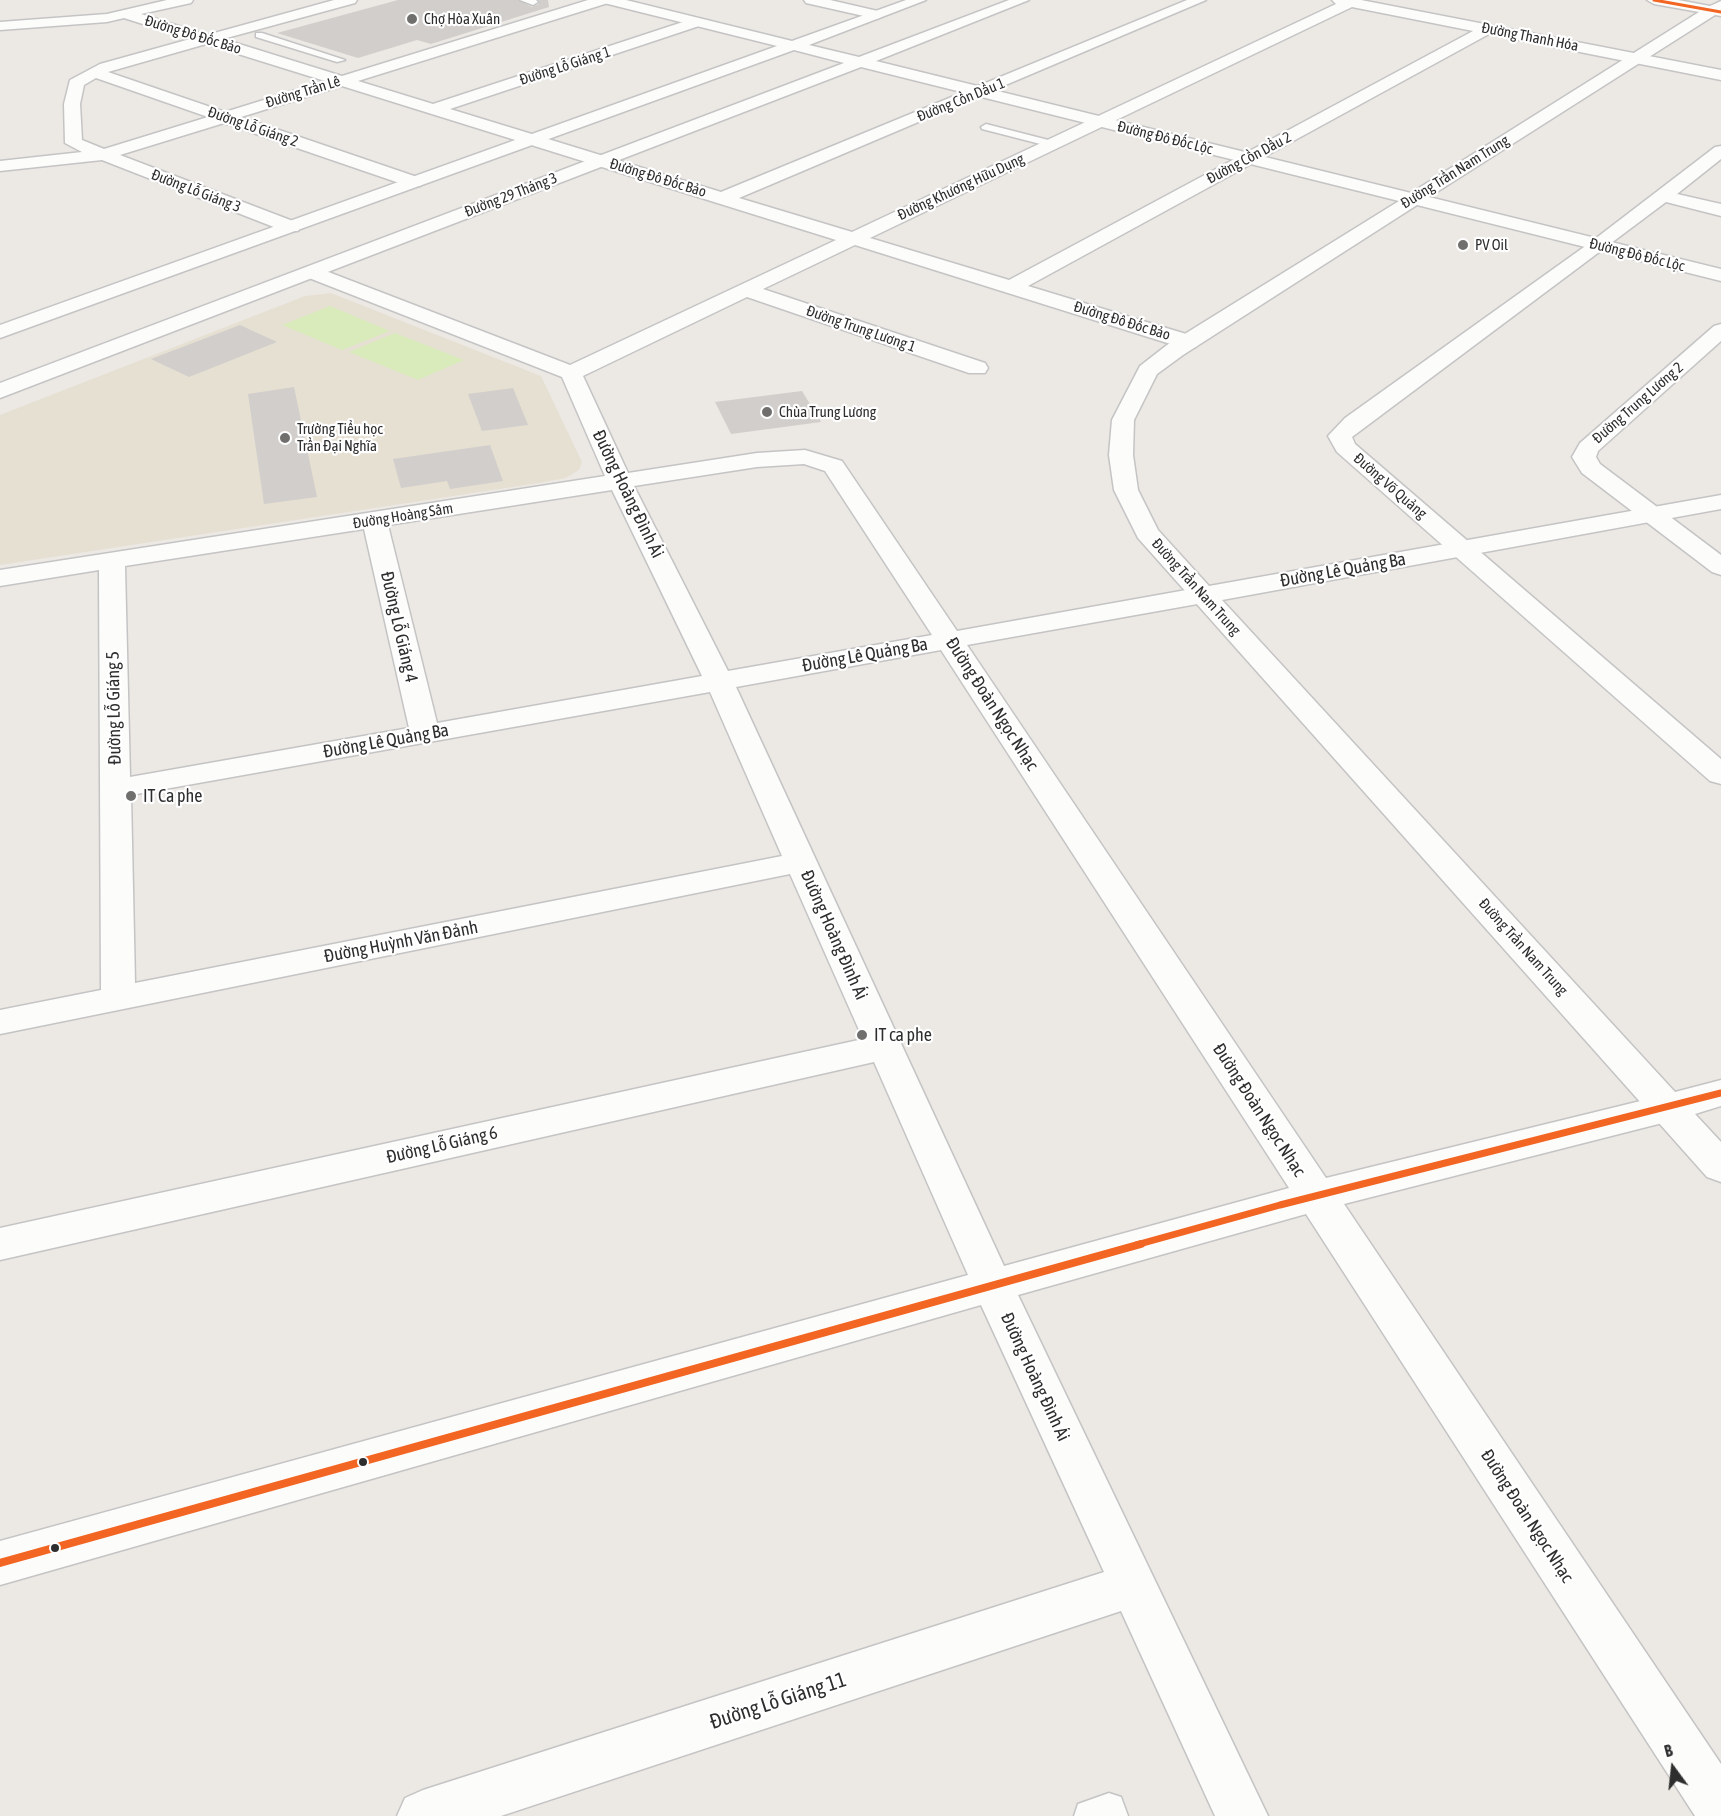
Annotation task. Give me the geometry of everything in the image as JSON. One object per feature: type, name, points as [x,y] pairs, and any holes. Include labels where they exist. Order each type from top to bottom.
[{"type":"street","points":[[0,26],[128,15],[186,0]]},
{"type":"street","points":[[93,72],[350,0]]},
{"type":"street","name":"Đường Trần Lê","points":[[0,166],[102,155],[603,0]]},
{"type":"street","name":"Đường Đô Đốc Lộc","points":[[609,0],[1721,275]]},
{"type":"street","points":[[811,0],[877,15]]},
{"type":"street","points":[[0,332],[919,0]]},
{"type":"street","name":"Đường 29 Tháng 3","points":[[0,391],[1022,0]]},
{"type":"street","name":"Đường Cồn Dầu 1","points":[[722,198],[1200,0]]},
{"type":"street","points":[[1654,0],[1718,9]]},
{"type":"street","name":"Đường Thanh Hóa","points":[[1345,1],[1721,75]]},
{"type":"street","name":"Đường Khương Hữu Dụng","points":[[571,373],[1101,122],[1345,1]]},
{"type":"street","points":[[1430,18],[1448,9]]},
{"type":"street","name":"Đường Trần Nam Trung","points":[[1718,9],[1635,58],[1411,199],[1188,342],[1148,371],[1123,420],[1121,455],[1126,490],[1147,533],[1721,1167]]},
{"type":"street","name":"Đường Đô Đốc Bảo","points":[[128,15],[1188,342]]},
{"type":"street","name":"Đường Lỗ Giáng 1","points":[[433,109],[696,22]]},
{"type":"street","name":"Đường Cồn Dầu 2","points":[[1011,287],[1486,29]]},
{"type":"street","name":"Đường Lỗ Giáng 2","points":[[93,72],[414,182]]},
{"type":"street","name":"Đường Lỗ Giáng 3","points":[[93,72],[76,83],[72,104],[74,143],[291,227]]},
{"type":"street","name":"Đường Võ Quảng","points":[[1721,151],[1598,246],[1353,423],[1340,436],[1345,447],[1721,775]]},
{"type":"street","points":[[1662,196],[1721,210]]},
{"type":"street","points":[[311,272],[571,373]]},
{"type":"street","name":"Đường Trung Lương 1","points":[[745,290],[977,368]]},
{"type":"street","name":"Đường Trung Lương 2","points":[[1721,330],[1588,448],[1584,457],[1590,468],[1721,567]]},
{"type":"street","name":"Đường Hoàng Đình Ái","points":[[571,373],[620,482],[719,681],[993,1286],[1242,1816]]},
{"type":"street","name":"Đường Hoàng Sâm","points":[[0,578],[757,460],[805,457]]},
{"type":"street","name":"Đường Đoàn Ngọc Nhạc","points":[[805,457],[834,466],[842,476],[1721,1809]]},
{"type":"street","name":"Đường Lê Quảng Ba","points":[[115,789],[1721,502]]},
{"type":"street","name":"Đường Lỗ Giáng 4","points":[[374,520],[425,734]]},
{"type":"street","name":"Đường Lỗ Giáng 5","points":[[112,561],[118,998]]},
{"type":"street","name":"Đường Huỳnh Văn Đảnh","points":[[0,1022],[801,862]]},
{"type":"street","name":"Đường Lỗ Giáng 6","points":[[0,1244],[884,1047]]},
{"type":"street","points":[[0,1563],[1315,1196],[1721,1093]]},
{"type":"street","name":"Đường Lỗ Giáng 11","points":[[423,1816],[1133,1585]]},
{"type":"lane","points":[[259,35],[340,60]]},
{"type":"lane","points":[[268,58],[301,48]]},
{"type":"lane","points":[[986,127],[1052,144]]},
{"type":"lane","points":[[1090,1816],[1109,1809],[1112,1816]]},
{"type":"shaded area","name":"Trường Tiểu học Trần Đại Nghĩa","points":[[331,293],[541,376],[582,462],[579,470],[566,478],[539,483],[0,565],[0,415],[305,296]]},
{"type":"green space","points":[[330,306],[390,331],[342,350],[282,325]]},
{"type":"green space","points":[[395,333],[464,360],[418,380],[349,352]]},
{"type":"building","name":"Chợ Hòa Xuân","points":[[398,0],[518,0],[532,7],[539,4],[539,0],[548,0],[549,7],[431,44],[417,40],[358,58],[277,33]]},
{"type":"building","points":[[240,325],[277,342],[189,377],[151,359]]},
{"type":"building","points":[[294,387],[317,497],[264,504],[248,394]]},
{"type":"building","points":[[513,388],[528,425],[482,431],[468,394]]},
{"type":"building","name":"Chùa Trung Lương","points":[[802,391],[821,422],[731,434],[715,402]]},
{"type":"building","points":[[490,445],[503,481],[450,489],[447,481],[401,488],[393,459]]},
{"type":"transit line","points":[[1654,0],[1721,12]]},
{"type":"transit line","points":[[0,1563],[1280,1205],[1721,1093]]},
{"type":"place","name":"Chợ Hòa Xuân","points":[[412,19]]},
{"type":"place","name":"PV Oil","points":[[1463,245]]},
{"type":"place","name":"Chùa Trung Lương","points":[[767,412]]},
{"type":"place","name":"Trường Tiểu học Trần Đại Nghĩa","points":[[285,438]]},
{"type":"place","name":"IT Ca phe","points":[[131,796]]},
{"type":"place","name":"IT ca phe","points":[[862,1035]]}]
